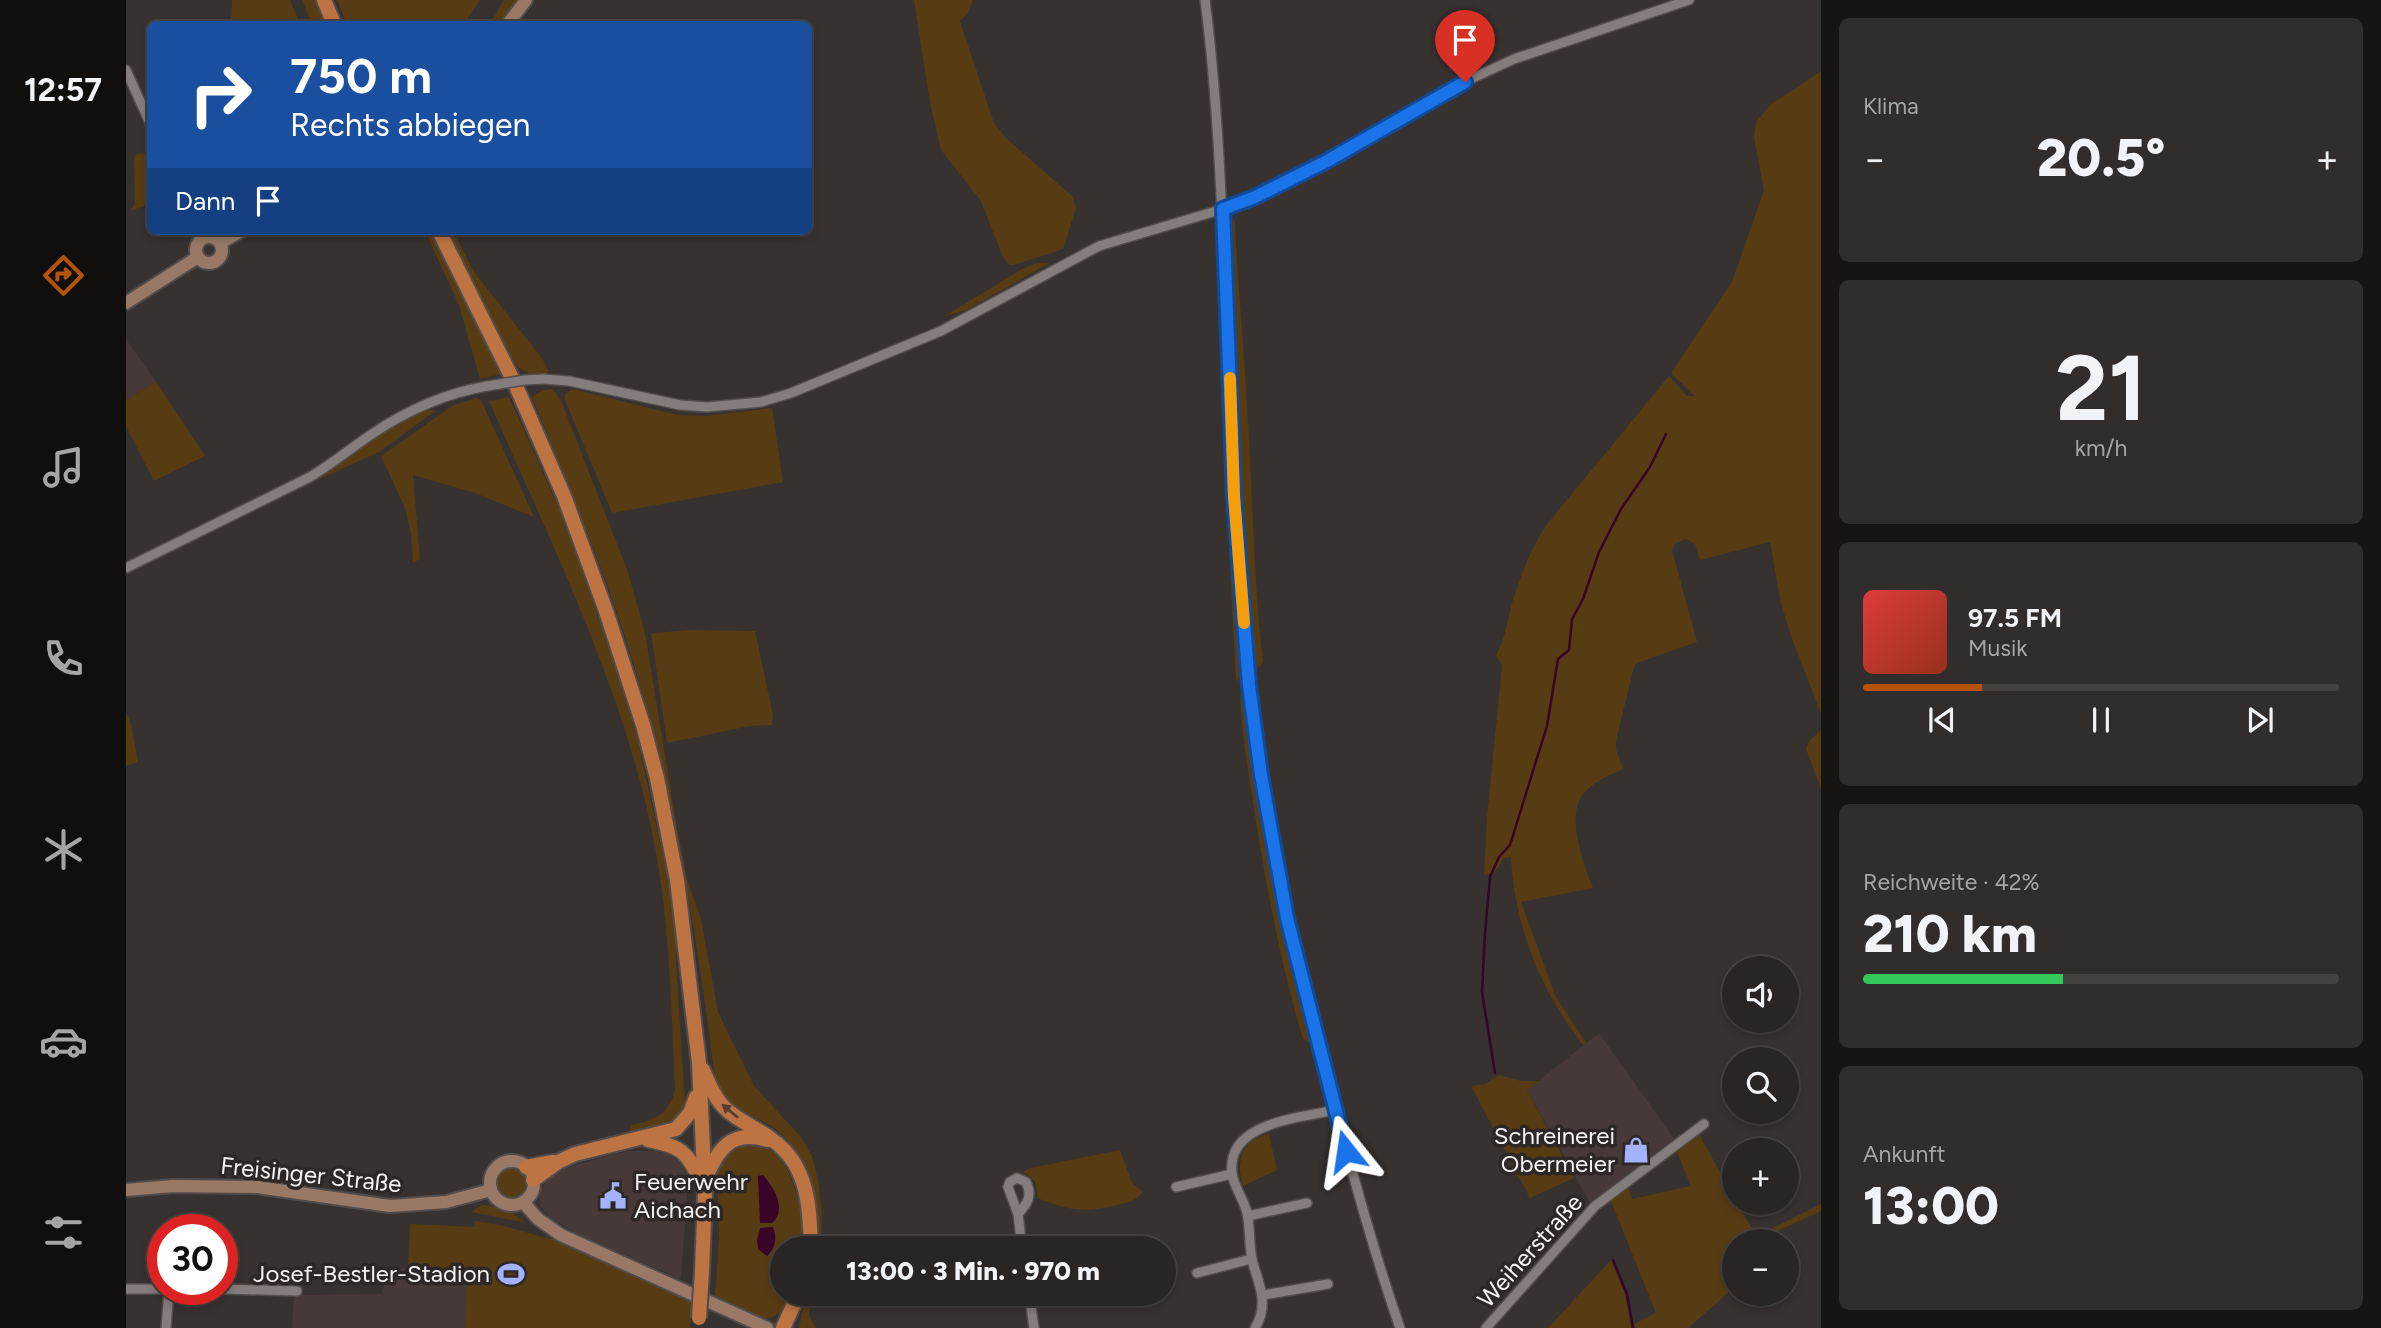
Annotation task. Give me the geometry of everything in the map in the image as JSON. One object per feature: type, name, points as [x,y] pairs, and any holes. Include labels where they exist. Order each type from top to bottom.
[{"type":"highway","points":[[324,0],[333,21]]},
{"type":"highway","points":[[441,235],[516,386],[564,496],[598,587],[643,724],[657,778],[677,880],[699,1063],[705,1187],[699,1323]]},
{"type":"highway","points":[[699,1063],[721,1105],[778,1144],[795,1165],[804,1187],[810,1236]]},
{"type":"highway","points":[[530,1174],[594,1148],[668,1133],[681,1125],[691,1113],[700,1085]]},
{"type":"highway","points":[[705,1187],[718,1154],[723,1147],[736,1139],[753,1137],[778,1144]]},
{"type":"highway","points":[[641,1139],[673,1146],[684,1152],[705,1187]]},
{"type":"highway","points":[[783,1328],[793,1306]]},
{"type":"main road","points":[[510,21],[526,0]]},
{"type":"main road","points":[[202,235],[196,248],[198,257],[205,263],[217,261],[222,252],[220,243],[206,235]]},
{"type":"main road","points":[[220,243],[234,235]]},
{"type":"main road","points":[[126,303],[198,257]]},
{"type":"main road","points":[[513,1161],[530,1174],[531,1193],[523,1202],[505,1204],[498,1201],[491,1190],[491,1174],[500,1164],[513,1161]]},
{"type":"main road","name":"Freisinger Straße","points":[[126,1190],[169,1186],[257,1186],[390,1206],[446,1202],[491,1190]]},
{"type":"main road","points":[[523,1202],[538,1219],[561,1235],[767,1328]]},
{"type":"street","points":[[1205,0],[1223,209],[1234,496],[1249,685],[1261,775],[1287,918],[1335,1110],[1357,1192],[1400,1328]]},
{"type":"street","points":[[126,568],[310,477],[372,434],[409,413],[457,394],[487,386],[543,379],[597,386],[680,405],[706,407],[761,401],[791,393],[941,331],[1099,246],[1223,209],[1266,191],[1334,157],[1449,89],[1481,74],[1540,50],[1689,0]]},
{"type":"street","points":[[126,70],[147,116]]},
{"type":"street","points":[[1255,1328],[1262,1313],[1263,1295],[1251,1259],[1248,1216],[1232,1174],[1234,1156],[1251,1133],[1275,1123],[1335,1110]]},
{"type":"street","name":"Weiherstraße","points":[[1486,1328],[1595,1206],[1704,1124]]},
{"type":"street","points":[[1176,1187],[1232,1174]]},
{"type":"street","points":[[1248,1216],[1307,1203]]},
{"type":"street","points":[[1017,1214],[1021,1236]]},
{"type":"street","points":[[1197,1273],[1251,1259]]},
{"type":"street","points":[[1263,1295],[1328,1284]]},
{"type":"street","points":[[126,1289],[147,1289]]},
{"type":"street","points":[[238,1289],[297,1291]]},
{"type":"street","points":[[166,1328],[168,1305]]},
{"type":"street","points":[[1031,1306],[1034,1328]]},
{"type":"shaded area","points":[[232,0],[290,0],[299,21],[268,21],[265,18],[262,21],[231,21]]},
{"type":"shaded area","points":[[302,0],[317,0],[327,21],[311,21]]},
{"type":"shaded area","points":[[337,0],[480,0],[466,21],[346,21]]},
{"type":"shaded area","points":[[504,0],[521,0],[504,21],[492,21]]},
{"type":"shaded area","points":[[914,0],[973,0],[968,13],[960,21],[994,123],[1006,138],[1073,197],[1076,208],[1063,249],[1014,265],[1009,265],[1002,255],[981,201],[941,150],[930,103]]},
{"type":"shaded area","points":[[1821,71],[1821,714],[1781,603],[1770,542],[1700,560],[1695,544],[1686,539],[1676,543],[1672,550],[1697,642],[1634,666],[1616,741],[1623,769],[1589,788],[1577,806],[1578,842],[1593,888],[1521,902],[1555,995],[1586,1043],[1583,1045],[1554,1003],[1532,957],[1518,908],[1511,857],[1504,858],[1495,872],[1484,875],[1502,665],[1496,655],[1523,572],[1548,523],[1669,376],[1687,396],[1695,396],[1671,373],[1732,282],[1764,190],[1754,138],[1756,122],[1770,105]]},
{"type":"shaded area","points":[[147,153],[147,205],[130,211],[135,204],[134,158],[137,154]]},
{"type":"shaded area","points":[[1235,219],[1263,662],[1253,673],[1245,592],[1227,226]]},
{"type":"shaded area","points":[[427,235],[434,235],[501,374],[480,379],[459,305]]},
{"type":"shaded area","points":[[448,235],[455,235],[474,272],[542,358],[549,372],[537,375],[517,367]]},
{"type":"shaded area","points":[[1037,263],[1050,263],[966,310],[943,317],[1022,269]]},
{"type":"shaded area","points":[[126,339],[156,382],[126,400]]},
{"type":"shaded area","points":[[1224,366],[1245,675],[1236,681],[1223,433]]},
{"type":"shaded area","points":[[156,382],[205,456],[154,481],[126,426],[126,400]]},
{"type":"shaded area","points":[[552,389],[560,398],[628,572],[645,633],[677,828],[687,879],[701,919],[718,1012],[754,1086],[800,1136],[812,1156],[822,1213],[821,1236],[816,1236],[811,1183],[797,1154],[776,1129],[728,1100],[715,1080],[701,975],[662,767],[634,665],[611,597],[532,397],[543,390]]},
{"type":"shaded area","points":[[572,389],[678,415],[706,416],[772,408],[783,482],[612,513],[565,400],[565,394]]},
{"type":"shaded area","points":[[509,397],[561,513],[608,644],[638,741],[671,893],[676,930],[685,1102],[676,1119],[656,1129],[630,1131],[631,1125],[647,1121],[665,1111],[675,1090],[667,937],[655,847],[626,732],[606,675],[561,564],[489,401]]},
{"type":"shaded area","points":[[476,398],[481,400],[534,517],[475,493],[413,475],[420,559],[413,563],[411,534],[405,508],[381,456],[452,406]]},
{"type":"shaded area","points":[[428,409],[435,411],[379,452],[317,480],[315,477],[373,437]]},
{"type":"shaded area","points":[[693,630],[755,631],[773,715],[772,725],[750,726],[667,743],[651,633]]},
{"type":"shaded area","points":[[1240,693],[1248,720],[1272,877],[1310,1043],[1303,1039],[1275,928],[1248,770]]},
{"type":"shaded area","points":[[126,711],[138,762],[126,766]]},
{"type":"shaded area","points":[[1821,730],[1821,789],[1806,749],[1809,741]]},
{"type":"shaded area","points":[[1599,1033],[1674,1138],[1590,1203],[1527,1090]]},
{"type":"shaded area","points":[[1499,1075],[1521,1081],[1539,1081],[1527,1090],[1574,1178],[1530,1198],[1471,1086],[1485,1084]]},
{"type":"shaded area","points":[[1269,1134],[1277,1170],[1243,1186],[1240,1168],[1243,1153],[1252,1141]]},
{"type":"shaded area","points":[[1699,1134],[1722,1176],[1722,1215],[1744,1215],[1752,1229],[1722,1229],[1722,1298],[1688,1328],[1635,1328],[1634,1324],[1656,1313],[1611,1201],[1628,1188],[1632,1199],[1691,1186],[1677,1152]]},
{"type":"shaded area","points":[[754,1143],[779,1157],[792,1180],[800,1209],[803,1236],[770,1236],[770,1306],[784,1306],[777,1315],[768,1318],[762,1318],[715,1296],[719,1240],[717,1170],[729,1150]]},
{"type":"shaded area","points":[[1120,1150],[1132,1183],[1143,1192],[1122,1204],[1083,1210],[1057,1205],[1037,1198],[1035,1183],[1023,1172],[1031,1168]]},
{"type":"shaded area","points":[[627,1151],[669,1154],[682,1165],[688,1183],[681,1279],[578,1234],[551,1218],[540,1206],[539,1193],[550,1176],[575,1165]]},
{"type":"shaded area","points":[[512,1167],[523,1172],[528,1183],[523,1194],[512,1199],[501,1194],[496,1183],[501,1172]]},
{"type":"shaded area","points":[[763,1175],[778,1199],[779,1212],[772,1223],[760,1223],[758,1176]]},
{"type":"shaded area","points":[[1821,1204],[1821,1211],[1782,1229],[1771,1229]]},
{"type":"shaded area","points":[[482,1205],[505,1210],[526,1223],[471,1212]]},
{"type":"shaded area","name":"Josef-Bestler-Stadion","points":[[475,1221],[562,1241],[692,1302],[690,1328],[465,1328],[467,1271],[408,1268],[410,1224],[475,1227]]},
{"type":"shaded area","points":[[773,1227],[775,1235],[770,1236],[770,1252],[767,1256],[758,1249],[760,1228]]},
{"type":"shaded area","points":[[1611,1260],[1625,1294],[1631,1328],[1548,1328]]},
{"type":"shaded area","points":[[387,1268],[467,1271],[465,1328],[292,1328],[294,1295],[382,1294]]},
{"type":"shaded area","points":[[803,1306],[811,1306],[809,1315],[816,1328],[799,1328]]},
{"type":"waterway","points":[[1495,1073],[1482,992],[1490,877],[1499,857],[1510,845],[1547,726],[1558,659],[1569,650],[1572,619],[1583,599],[1599,552],[1621,509],[1650,467],[1666,434]]},
{"type":"waterway","points":[[1613,1260],[1627,1294],[1633,1328]]},
{"type":"slow traffic","points":[[1230,378],[1234,496],[1244,623]]},
{"type":"place","name":"Schreinerei Obermeier","points":[[1636,1150]]},
{"type":"place","name":"Feuerwehr Aichach","points":[[613,1196]]},
{"type":"place","name":"Josef-Bestler-Stadion","points":[[511,1274]]},
{"type":"route","points":[[1346,1151],[1287,918],[1261,775],[1249,685],[1234,496],[1223,209],[1255,197],[1327,161],[1465,82]]}]
